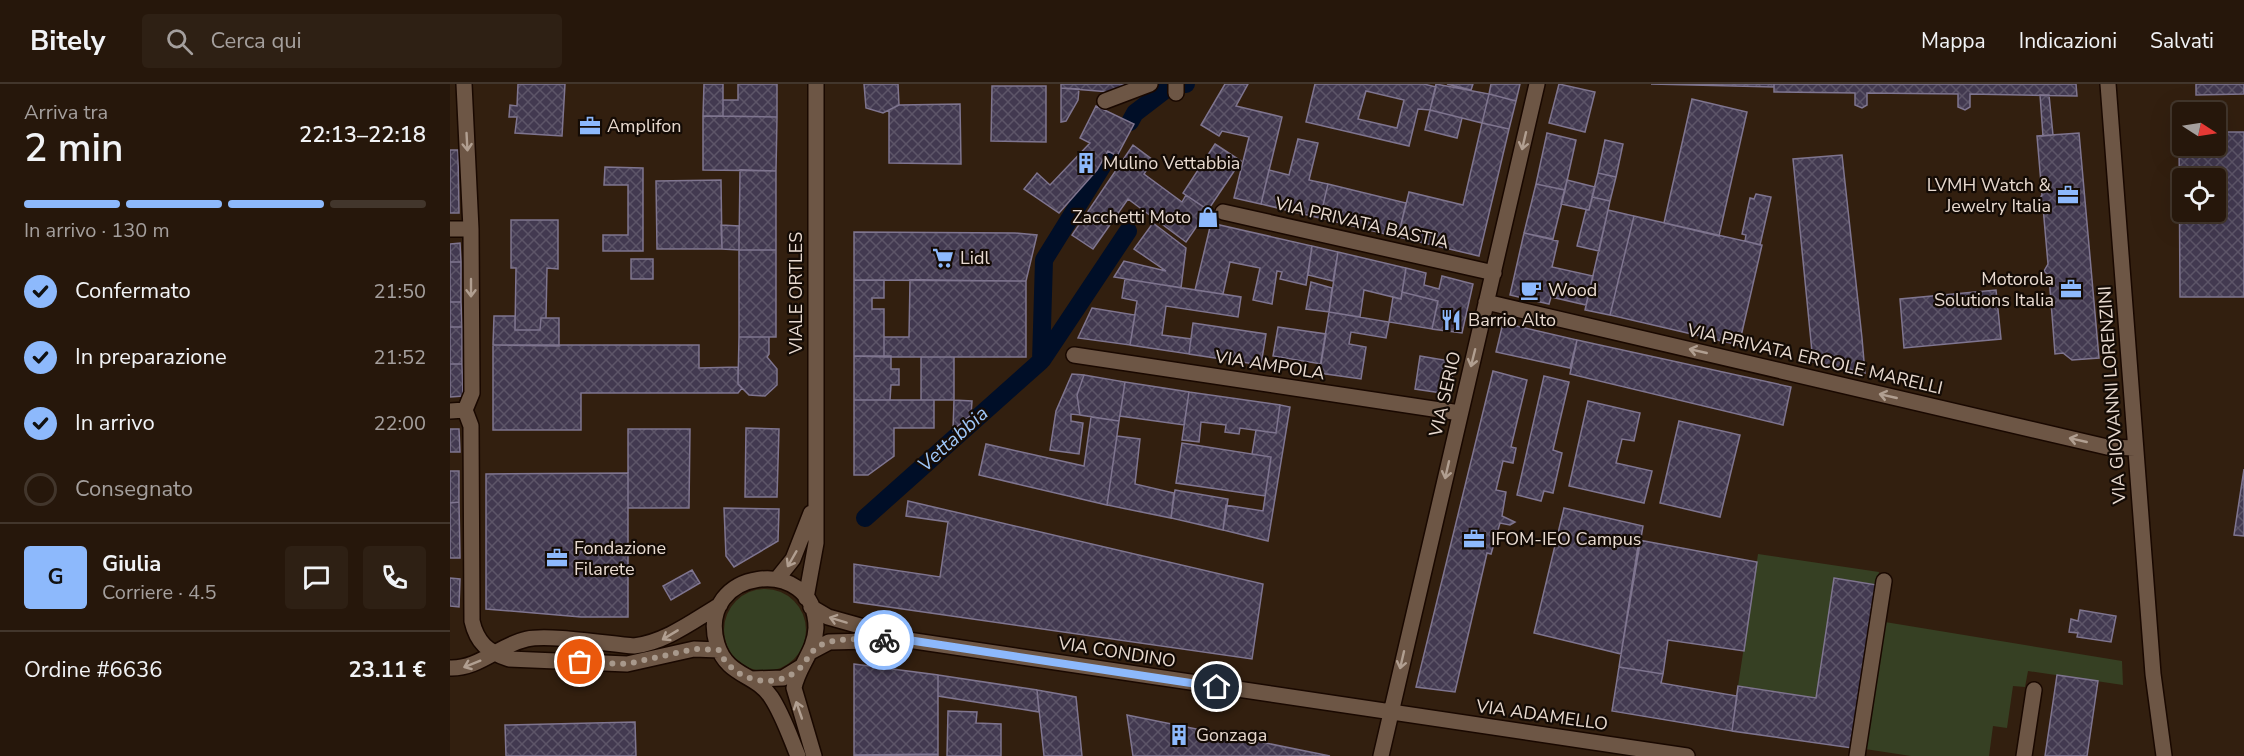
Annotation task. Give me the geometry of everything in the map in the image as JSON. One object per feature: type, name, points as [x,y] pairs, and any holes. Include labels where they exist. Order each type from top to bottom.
[{"type":"street","points":[[464,84],[471,229],[472,393],[458,411],[471,426],[471,621],[477,637],[492,653],[509,659],[627,664],[694,649],[719,650]]},
{"type":"street","name":"VIALE ORTLES","points":[[814,756],[794,688],[796,677],[812,651],[816,628],[808,602],[816,543],[816,84]]},
{"type":"street","points":[[1105,101],[1150,84]]},
{"type":"street","name":"VIA SERIO","points":[[1381,756],[1537,84]]},
{"type":"street","name":"VIA GIOVANNI LORENZINI","points":[[2108,84],[2156,704],[2164,756]]},
{"type":"street","name":"VIA PRIVATA BASTIA","points":[[1223,212],[1494,273]]},
{"type":"street","points":[[450,230],[471,229]]},
{"type":"street","name":"VIA PRIVATA ERCOLE MARELLI","points":[[1486,302],[2107,447],[2135,448]]},
{"type":"street","name":"VIA AMPOLA","points":[[1074,355],[1460,413]]},
{"type":"street","name":"VIALE ORTLES","points":[[777,579],[793,559],[815,502]]},
{"type":"street","points":[[450,668],[471,667],[504,645],[529,638],[634,646],[649,644],[720,605],[733,589],[746,582],[765,578],[777,579],[792,585],[808,602]]},
{"type":"street","points":[[1857,756],[1884,581]]},
{"type":"street","name":"VIA CONDINO","points":[[808,602],[828,617],[908,640],[1391,713]]},
{"type":"street","points":[[720,605],[715,627],[719,650],[734,671],[750,679],[771,697],[798,756]]},
{"type":"street","name":"VIA CONDINO","points":[[812,651],[828,642],[908,640]]},
{"type":"street","points":[[750,679],[783,678],[803,665]]},
{"type":"street","points":[[2024,756],[2034,690]]},
{"type":"street","name":"VIA GIOVANNI LORENZINI","points":[[2153,756],[2156,704]]},
{"type":"street","name":"VIA ADAMELLO","points":[[1391,713],[1687,756]]},
{"type":"green space","points":[[1758,554],[1879,572],[1877,585],[1835,578],[1816,698],[1738,686]]},
{"type":"green space","points":[[765,589],[781,592],[794,601],[803,614],[806,630],[803,646],[794,659],[781,668],[765,671],[749,668],[736,659],[727,646],[724,630],[727,614],[736,601],[749,592]]},
{"type":"green space","points":[[1885,622],[2122,661],[2123,685],[2028,671],[2025,687],[2013,686],[2007,728],[1993,726],[1989,756],[1911,756],[1865,749]]},
{"type":"building","points":[[518,84],[565,84],[562,136],[515,133],[517,117],[509,117],[510,105],[517,106]]},
{"type":"building","points":[[704,84],[723,84],[723,116],[703,116]]},
{"type":"building","points":[[738,84],[777,84],[777,117],[723,116],[723,100],[738,100]]},
{"type":"building","points":[[864,84],[898,84],[899,105],[883,113],[866,108]]},
{"type":"building","points":[[1061,84],[1127,84],[1110,92],[1061,88]]},
{"type":"building","points":[[1225,84],[1248,84],[1236,106],[1282,117],[1261,204],[1234,198],[1249,137],[1222,131],[1219,136],[1201,125]]},
{"type":"building","points":[[1315,84],[1424,84],[1436,87],[1430,110],[1418,109],[1409,146],[1306,122]],"holes":[[[1366,91],[1404,100],[1397,128],[1358,119]]]},
{"type":"building","points":[[1436,84],[1489,94],[1482,123],[1430,110]]},
{"type":"building","points":[[1447,84],[1473,84],[1471,90]]},
{"type":"building","points":[[1491,84],[1520,84],[1516,101],[1489,94]]},
{"type":"building","points":[[1559,84],[1595,92],[1585,132],[1549,123]]},
{"type":"building","points":[[1651,84],[1774,84],[1774,87]]},
{"type":"building","points":[[1774,84],[2076,84],[2077,96],[1970,94],[1970,107],[1965,110],[1958,107],[1958,94],[1867,93],[1867,105],[1862,108],[1855,105],[1855,93],[1774,92]]},
{"type":"building","points":[[2196,84],[2244,84],[2244,94],[2196,95]]},
{"type":"building","points":[[992,86],[1046,86],[1046,142],[991,141]]},
{"type":"building","points":[[1061,88],[1079,89],[1078,100],[1066,121],[1061,122]]},
{"type":"building","points":[[1489,94],[1516,101],[1509,129],[1482,123]]},
{"type":"building","points":[[2040,95],[2049,95],[2053,135],[2043,136]]},
{"type":"building","points":[[1692,99],[1747,112],[1719,236],[1664,223]]},
{"type":"building","points":[[960,104],[961,164],[889,163],[889,110],[899,105]]},
{"type":"building","name":"Mulino Vettabbia","points":[[1096,106],[1134,124],[1117,156],[1108,151],[1097,170],[1059,213],[1024,189],[1037,173],[1050,185],[1090,143],[1080,138]]},
{"type":"building","points":[[1430,110],[1462,118],[1457,138],[1425,130]]},
{"type":"building","points":[[703,116],[777,117],[776,171],[703,170]]},
{"type":"building","points":[[1482,123],[1509,129],[1479,256],[1398,237],[1409,192],[1463,205]]},
{"type":"building","points":[[2226,132],[2244,132],[2244,297],[2180,297],[2180,222],[2226,222],[2226,168],[2179,168],[2179,156],[2226,156]]},
{"type":"building","points":[[1547,133],[1576,140],[1565,190],[1536,184]]},
{"type":"building","points":[[2079,133],[2099,358],[2072,360],[2063,353],[2055,354],[2049,276],[2044,271],[2048,264],[2043,207],[2038,201],[2042,195],[2037,136]]},
{"type":"building","points":[[1298,139],[1318,143],[1309,180],[1328,184],[1320,218],[1261,204],[1269,170],[1289,175]]},
{"type":"building","points":[[1605,140],[1623,144],[1616,177],[1598,173]]},
{"type":"building","points":[[1215,144],[1241,161],[1208,210],[1183,193]]},
{"type":"building","points":[[1133,145],[1153,160],[1144,174],[1182,202],[1186,195],[1208,210],[1186,242],[1128,199],[1093,249],[1072,235]]},
{"type":"building","points":[[450,150],[458,150],[459,213],[450,213]]},
{"type":"building","points":[[1842,155],[1865,373],[1813,362],[1793,159]]},
{"type":"building","points":[[605,167],[643,168],[643,251],[603,251],[603,235],[628,235],[628,185],[604,185]]},
{"type":"building","points":[[740,170],[776,171],[776,250],[739,250]]},
{"type":"building","points":[[1598,173],[1616,177],[1610,201],[1592,197]]},
{"type":"building","points":[[721,180],[722,249],[657,249],[656,181]]},
{"type":"building","points":[[1567,180],[1595,187],[1589,210],[1561,204]]},
{"type":"building","points":[[1328,184],[1406,203],[1398,237],[1320,218]]},
{"type":"building","points":[[1536,184],[1565,190],[1553,239],[1524,233]]},
{"type":"building","points":[[1756,194],[1771,197],[1760,245],[1745,241],[1746,235],[1742,234],[1750,198],[1754,199]]},
{"type":"building","points":[[1592,197],[1610,201],[1599,251],[1577,246],[1586,210],[1589,210]]},
{"type":"building","points":[[1608,210],[1634,216],[1610,315],[1585,310]]},
{"type":"building","points":[[1634,216],[1762,245],[1739,345],[1610,315]]},
{"type":"building","points":[[511,220],[558,220],[558,269],[547,268],[546,318],[541,318],[540,330],[515,330],[516,268],[511,268]]},
{"type":"building","points":[[1153,223],[1186,248],[1181,288],[1114,277],[1124,261],[1166,271],[1134,249]]},
{"type":"building","points":[[1211,223],[1312,246],[1306,285],[1280,279],[1282,272],[1277,271],[1272,304],[1253,300],[1260,268],[1230,262],[1223,294],[1195,290]]},
{"type":"building","points":[[721,225],[739,226],[739,250],[722,249]]},
{"type":"building","name":"Lidl","points":[[854,232],[1037,235],[1026,281],[854,280]]},
{"type":"building","points":[[1524,233],[1558,241],[1552,267],[1593,276],[1586,305],[1551,297],[1549,304],[1510,295]]},
{"type":"building","points":[[460,243],[461,262],[450,262],[450,244]]},
{"type":"building","points":[[1312,246],[1338,252],[1333,281],[1308,275]]},
{"type":"building","points":[[739,250],[776,250],[776,337],[739,337]]},
{"type":"building","points":[[1338,252],[1406,268],[1401,299],[1364,290],[1360,317],[1329,312]]},
{"type":"building","points":[[631,259],[653,259],[653,279],[631,279]]},
{"type":"building","points":[[450,262],[461,262],[461,302],[450,302]]},
{"type":"building","points":[[1406,268],[1426,273],[1424,285],[1439,289],[1442,276],[1473,284],[1462,333],[1432,329],[1438,301],[1402,292]]},
{"type":"building","points":[[1125,279],[1241,297],[1238,317],[1166,306],[1162,335],[1191,339],[1189,354],[1130,345],[1137,301],[1122,298]]},
{"type":"building","points":[[854,280],[884,280],[884,298],[872,298],[872,309],[884,309],[884,357],[854,356]]},
{"type":"building","points":[[910,280],[1026,281],[1026,357],[884,357],[884,337],[909,337]]},
{"type":"building","points":[[1311,282],[1332,288],[1329,312],[1306,309]]},
{"type":"building","points":[[1996,290],[2001,339],[1904,348],[1900,299]]},
{"type":"building","points":[[1402,292],[1438,301],[1432,329],[1389,322],[1393,297],[1401,299]]},
{"type":"building","points":[[450,302],[461,302],[462,327],[450,327]]},
{"type":"building","points":[[1092,308],[1135,315],[1130,345],[1078,338]]},
{"type":"building","points":[[1329,312],[1389,322],[1386,338],[1351,332],[1349,344],[1366,347],[1361,379],[1319,373]]},
{"type":"building","points":[[494,316],[515,316],[515,330],[540,330],[541,318],[559,318],[559,346],[493,345]]},
{"type":"building","points":[[1193,323],[1266,334],[1261,365],[1189,354]]},
{"type":"building","points":[[1503,323],[1577,340],[1570,368],[1496,352]]},
{"type":"building","points":[[450,327],[462,327],[462,364],[450,364]]},
{"type":"building","points":[[1278,327],[1326,334],[1321,364],[1273,356]]},
{"type":"building","points":[[739,337],[769,337],[767,357],[777,369],[777,385],[765,396],[749,395],[738,384]]},
{"type":"building","points":[[1577,340],[1791,387],[1783,425],[1570,374]]},
{"type":"building","points":[[493,345],[699,345],[699,368],[738,367],[738,384],[742,388],[738,393],[581,393],[581,430],[493,430]]},
{"type":"building","points":[[854,356],[891,356],[891,369],[899,369],[899,385],[891,385],[890,400],[854,400]]},
{"type":"building","points":[[1420,356],[1456,362],[1448,394],[1415,389]]},
{"type":"building","points":[[921,357],[954,357],[954,400],[921,400]]},
{"type":"building","points":[[450,364],[462,364],[463,396],[450,397]]},
{"type":"building","name":"IFOM-IEO Campus","points":[[1493,371],[1527,380],[1511,447],[1516,448],[1513,463],[1503,461],[1496,490],[1506,492],[1502,516],[1515,522],[1510,525],[1500,523],[1491,554],[1487,553],[1455,692],[1416,687]]},
{"type":"building","points":[[1072,374],[1084,375],[1077,395],[1080,415],[1071,414],[1071,421],[1083,423],[1079,454],[1050,450],[1056,411]]},
{"type":"building","points":[[1084,375],[1125,382],[1119,421],[1080,415],[1077,395]]},
{"type":"building","points":[[1544,376],[1569,382],[1553,450],[1562,453],[1553,493],[1544,491],[1541,501],[1517,495]]},
{"type":"building","points":[[1125,382],[1189,392],[1184,425],[1120,416]]},
{"type":"building","points":[[1189,392],[1280,405],[1276,433],[1240,428],[1239,434],[1225,432],[1226,425],[1201,422],[1199,442],[1182,440]]},
{"type":"building","points":[[854,400],[934,400],[934,428],[894,428],[894,456],[868,475],[854,475]]},
{"type":"building","points":[[954,400],[972,401],[971,415],[953,430]]},
{"type":"building","points":[[1588,401],[1640,413],[1634,441],[1622,439],[1616,463],[1652,471],[1644,503],[1569,486]]},
{"type":"building","points":[[1280,405],[1290,407],[1268,541],[1223,530],[1226,505],[1263,511],[1271,457],[1252,454],[1256,430],[1276,433]]},
{"type":"building","points":[[1091,417],[1119,421],[1107,505],[979,475],[986,444],[1084,466]]},
{"type":"building","points":[[1679,421],[1740,435],[1720,517],[1660,503]]},
{"type":"building","points":[[746,428],[779,429],[777,497],[745,497]]},
{"type":"building","points":[[450,429],[459,429],[460,452],[450,452]]},
{"type":"building","points":[[628,429],[690,429],[689,508],[628,508]]},
{"type":"building","points":[[1117,436],[1140,439],[1135,484],[1174,493],[1171,518],[1107,505]]},
{"type":"building","points":[[1182,443],[1271,457],[1265,496],[1176,483]]},
{"type":"building","points":[[2244,469],[2244,536],[2234,535]]},
{"type":"building","points":[[450,471],[459,471],[459,502],[450,503]]},
{"type":"building","name":"Fondazione Filarete","points":[[628,473],[628,617],[581,617],[486,609],[486,474]]},
{"type":"building","points":[[1175,490],[1228,499],[1223,530],[1171,518]]},
{"type":"building","points":[[908,501],[1263,584],[1252,659],[854,602],[854,564],[940,577],[948,522],[906,516]]},
{"type":"building","points":[[459,502],[460,558],[450,558],[450,503]]},
{"type":"building","points":[[724,508],[779,509],[778,541],[734,567],[726,556]]},
{"type":"building","points":[[1564,508],[1643,526],[1621,654],[1534,633]]},
{"type":"building","points":[[1639,540],[1757,562],[1744,651],[1668,640],[1663,674],[1619,667]]},
{"type":"building","points":[[692,570],[700,583],[671,600],[663,586]]},
{"type":"building","points":[[450,578],[460,579],[459,607],[450,606]]},
{"type":"building","points":[[1834,578],[1877,585],[1852,748],[1732,731],[1738,686],[1816,698]]},
{"type":"building","points":[[2080,610],[2116,616],[2111,642],[2077,637],[2078,633],[2069,632],[2071,619],[2078,621]]},
{"type":"building","points":[[854,664],[938,675],[938,754],[854,755]]},
{"type":"building","points":[[1619,667],[1663,674],[1661,683],[1737,696],[1732,731],[1612,711]]},
{"type":"building","points":[[938,675],[1037,690],[1039,712],[938,696]]},
{"type":"building","points":[[2057,675],[2098,681],[2087,756],[2045,756]]},
{"type":"building","points":[[1037,690],[1076,697],[1082,756],[1044,756]]},
{"type":"building","points":[[948,711],[977,712],[976,723],[1001,724],[1001,756],[947,756]]},
{"type":"building","name":"Gonzaga","points":[[1127,715],[1330,756],[1133,756]]},
{"type":"building","points":[[635,722],[636,756],[506,756],[505,725]]},
{"type":"building","points":[[938,754],[938,756],[854,756],[854,755]]},
{"type":"waterway","name":"Vettabbia","points":[[1130,122],[1135,113],[1165,90]]},
{"type":"waterway","name":"Vettabbia","points":[[865,518],[1041,361],[1044,260],[1111,152]]},
{"type":"waterway","name":"Vettabbia","points":[[1042,360],[1128,231]]},
{"type":"way so far","points":[[580,662],[627,664],[694,649],[719,650],[734,671],[750,679],[768,681],[783,678],[797,671],[812,651],[828,642],[884,640]]},
{"type":"place","name":"Amplifon","points":[[590,126]]},
{"type":"place","name":"Mulino Vettabbia","points":[[1086,163]]},
{"type":"place","name":"LVMH Watch & Jewelry Italia","points":[[2068,195]]},
{"type":"place","name":"Zacchetti Moto","points":[[1208,217]]},
{"type":"place","name":"Lidl","points":[[943,258]]},
{"type":"place","name":"Motorola Solutions Italia","points":[[2071,289]]},
{"type":"place","name":"Wood","points":[[1531,290]]},
{"type":"place","name":"Barrio Alto","points":[[1451,320]]},
{"type":"place","name":"IFOM-IEO Campus","points":[[1474,539]]},
{"type":"place","name":"Fondazione Filarete","points":[[557,558]]},
{"type":"place","name":"Gonzaga","points":[[1179,735]]},
{"type":"route","points":[[884,640],[908,640],[1217,687]]}]
